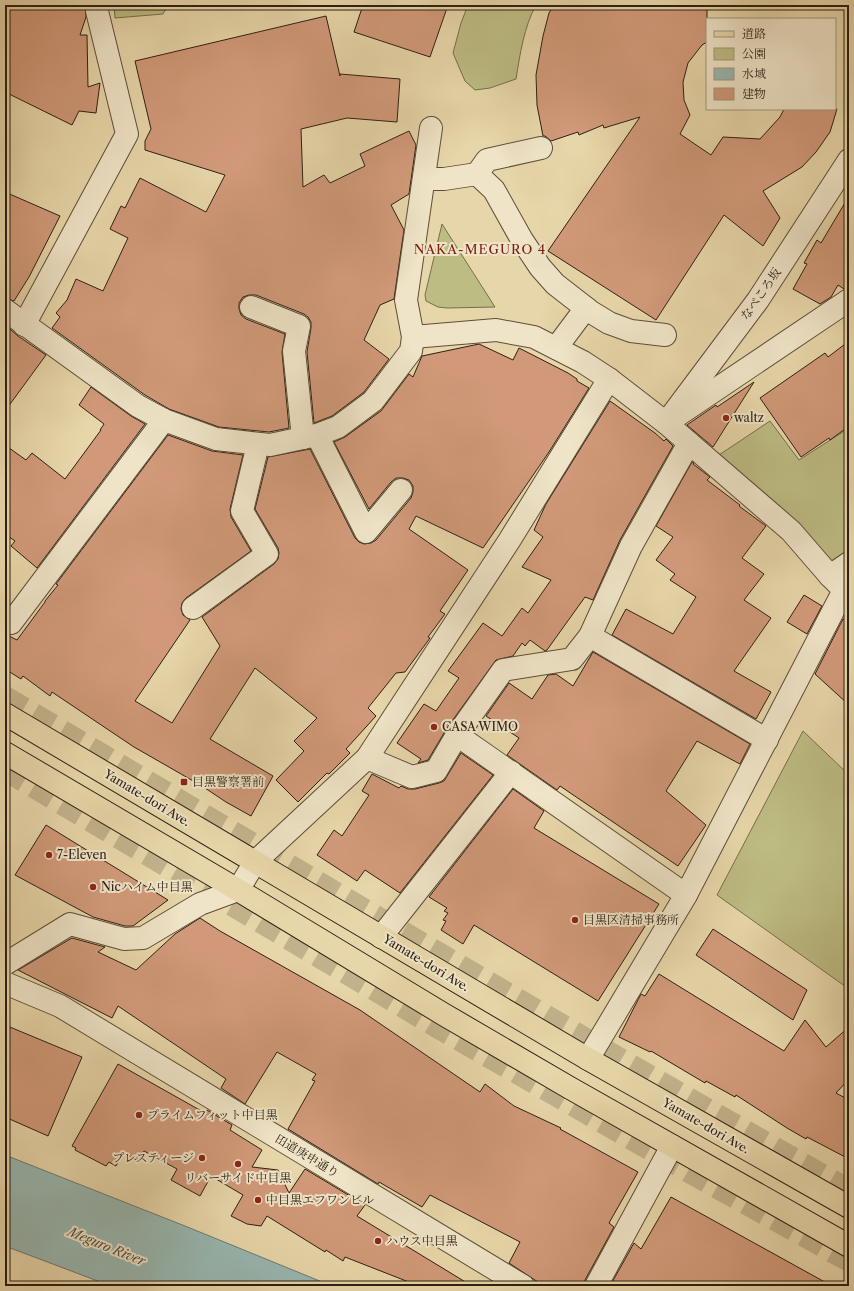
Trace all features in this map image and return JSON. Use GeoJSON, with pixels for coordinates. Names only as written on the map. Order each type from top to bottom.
{"type":"FeatureCollection","features":[{"type":"Feature","properties":{"kind":"main road","name":"Yamate-dori Ave."},"geometry":{"type":"LineString","coordinates":[[5,714],[588,1060],[849,1207]]}},
{"type":"Feature","properties":{"kind":"main road"},"geometry":{"type":"LineString","coordinates":[[5,753],[238,890],[450,1018],[570,1088],[849,1246]]}},
{"type":"Feature","properties":{"kind":"street"},"geometry":{"type":"LineString","coordinates":[[24,325],[127,134],[97,11],[98,5]]}},
{"type":"Feature","properties":{"kind":"street"},"geometry":{"type":"LineString","coordinates":[[5,310],[138,406],[164,420],[216,439],[270,445],[310,437],[338,427],[373,401],[411,351],[413,337],[406,300],[431,128]]}},
{"type":"Feature","properties":{"kind":"street"},"geometry":{"type":"LineString","coordinates":[[424,179],[444,179],[477,174],[487,160],[541,148]]}},
{"type":"Feature","properties":{"kind":"street","name":"なべころ坂"},"geometry":{"type":"LineString","coordinates":[[666,423],[758,300],[849,160]]}},
{"type":"Feature","properties":{"kind":"street"},"geometry":{"type":"LineString","coordinates":[[477,174],[494,190],[522,240],[540,267],[555,284],[586,308],[609,323],[631,331],[665,335]]}},
{"type":"Feature","properties":{"kind":"street"},"geometry":{"type":"LineString","coordinates":[[666,423],[849,300]]}},
{"type":"Feature","properties":{"kind":"street"},"geometry":{"type":"LineString","coordinates":[[251,307],[299,326],[294,351],[310,437],[366,532],[401,490]]}},
{"type":"Feature","properties":{"kind":"street"},"geometry":{"type":"LineString","coordinates":[[556,348],[586,308]]}},
{"type":"Feature","properties":{"kind":"street"},"geometry":{"type":"LineString","coordinates":[[413,337],[496,330],[534,337],[583,362],[609,379],[666,423],[791,531],[841,587]]}},
{"type":"Feature","properties":{"kind":"street"},"geometry":{"type":"LineString","coordinates":[[5,964],[70,924],[124,939],[143,938],[200,904],[238,890],[255,862],[367,758],[508,541],[609,379]]}},
{"type":"Feature","properties":{"kind":"street"},"geometry":{"type":"LineString","coordinates":[[11,623],[164,420]]}},
{"type":"Feature","properties":{"kind":"street"},"geometry":{"type":"LineString","coordinates":[[193,608],[267,554],[242,511],[258,444]]}},
{"type":"Feature","properties":{"kind":"street"},"geometry":{"type":"LineString","coordinates":[[367,758],[412,777],[436,771],[457,735],[503,670],[572,659],[590,636],[631,546],[689,444]]}},
{"type":"Feature","properties":{"kind":"street"},"geometry":{"type":"LineString","coordinates":[[588,1060],[686,895],[766,740],[841,587],[849,563]]}},
{"type":"Feature","properties":{"kind":"street"},"geometry":{"type":"LineString","coordinates":[[590,636],[766,740]]}},
{"type":"Feature","properties":{"kind":"street"},"geometry":{"type":"LineString","coordinates":[[457,735],[686,895]]}},
{"type":"Feature","properties":{"kind":"street"},"geometry":{"type":"LineString","coordinates":[[381,937],[510,772]]}},
{"type":"Feature","properties":{"kind":"street","name":"田道庚申通り"},"geometry":{"type":"LineString","coordinates":[[5,983],[60,1006],[523,1286]]}},
{"type":"Feature","properties":{"kind":"street"},"geometry":{"type":"LineString","coordinates":[[596,1286],[672,1146]]}},
{"type":"Feature","properties":{"kind":"green space"},"geometry":{"type":"Polygon","coordinates":[[[114,5],[168,5],[163,14],[115,18],[114,5]]]}},
{"type":"Feature","properties":{"kind":"green space"},"geometry":{"type":"Polygon","coordinates":[[[468,5],[536,5],[525,31],[516,79],[490,88],[475,90],[465,81],[453,53],[461,23],[468,5]]]}},
{"type":"Feature","properties":{"kind":"green space"},"geometry":{"type":"Polygon","coordinates":[[[442,224],[495,307],[447,308],[438,307],[426,301],[425,295],[442,224]]]}},
{"type":"Feature","properties":{"kind":"green space"},"geometry":{"type":"Polygon","coordinates":[[[770,421],[799,460],[849,428],[849,553],[837,561],[826,562],[710,461],[770,421]]]}},
{"type":"Feature","properties":{"kind":"green space"},"geometry":{"type":"Polygon","coordinates":[[[803,731],[849,775],[849,989],[717,895],[803,731]]]}},
{"type":"Feature","properties":{"kind":"water","name":"Meguro River"},"geometry":{"type":"Polygon","coordinates":[[[5,1155],[332,1286],[111,1286],[5,1246],[5,1155]]]}},
{"type":"Feature","properties":{"kind":"building"},"geometry":{"type":"Polygon","coordinates":[[[5,5],[85,5],[86,17],[80,35],[87,35],[88,87],[100,83],[96,113],[79,111],[72,125],[5,92],[5,5]]]}},
{"type":"Feature","properties":{"kind":"building"},"geometry":{"type":"Polygon","coordinates":[[[363,5],[448,5],[430,57],[354,32],[363,5]]]}},
{"type":"Feature","properties":{"kind":"building"},"geometry":{"type":"Polygon","coordinates":[[[554,5],[707,5],[706,43],[702,45],[688,63],[683,82],[684,100],[690,115],[680,134],[711,155],[723,137],[760,139],[780,117],[784,110],[837,109],[830,132],[816,152],[802,167],[763,191],[780,218],[763,246],[724,215],[656,320],[548,251],[640,117],[604,128],[603,125],[579,135],[578,132],[551,141],[543,136],[537,105],[536,75],[549,13],[554,5]]]}},
{"type":"Feature","properties":{"kind":"building"},"geometry":{"type":"Polygon","coordinates":[[[326,16],[340,76],[340,74],[400,79],[397,122],[347,118],[301,129],[303,187],[324,175],[330,183],[365,166],[360,154],[409,131],[416,145],[409,194],[391,205],[404,230],[394,299],[380,305],[364,340],[389,359],[364,392],[332,416],[314,423],[307,352],[311,322],[304,314],[256,295],[243,297],[239,303],[241,315],[246,319],[285,334],[282,352],[289,428],[269,432],[219,427],[169,409],[145,395],[52,328],[60,317],[56,313],[67,300],[76,279],[103,291],[128,238],[110,229],[121,206],[125,208],[140,178],[206,212],[225,175],[145,150],[145,141],[151,129],[135,61],[326,16]]]}},
{"type":"Feature","properties":{"kind":"building"},"geometry":{"type":"Polygon","coordinates":[[[5,192],[60,216],[29,277],[14,301],[5,298],[5,192]]]}},
{"type":"Feature","properties":{"kind":"building"},"geometry":{"type":"Polygon","coordinates":[[[849,196],[849,288],[844,289],[838,285],[831,297],[820,304],[793,289],[807,264],[804,263],[817,240],[821,243],[849,196]]]}},
{"type":"Feature","properties":{"kind":"building"},"geometry":{"type":"Polygon","coordinates":[[[5,325],[18,336],[46,355],[5,411],[5,325]]]}},
{"type":"Feature","properties":{"kind":"building"},"geometry":{"type":"Polygon","coordinates":[[[849,341],[849,426],[830,440],[829,438],[801,457],[760,398],[825,353],[828,357],[849,341]]]}},
{"type":"Feature","properties":{"kind":"building"},"geometry":{"type":"Polygon","coordinates":[[[479,344],[513,360],[519,348],[568,373],[577,379],[577,381],[589,388],[549,452],[483,548],[416,516],[409,529],[468,570],[440,611],[445,614],[428,637],[430,638],[405,672],[396,673],[368,708],[376,716],[346,749],[350,753],[329,774],[327,773],[298,802],[276,780],[304,751],[294,741],[317,718],[255,668],[210,739],[273,776],[251,816],[134,747],[52,692],[50,696],[23,676],[21,679],[5,669],[5,634],[17,640],[58,585],[56,584],[168,435],[212,451],[243,455],[230,509],[231,517],[251,551],[186,598],[182,603],[181,609],[183,615],[190,620],[135,701],[172,723],[220,646],[202,617],[274,564],[278,559],[278,548],[255,509],[268,457],[310,449],[355,538],[364,544],[371,543],[376,540],[411,498],[413,486],[409,480],[396,478],[369,509],[334,442],[345,437],[381,411],[409,374],[413,377],[422,356],[479,344]]]}},
{"type":"Feature","properties":{"kind":"building"},"geometry":{"type":"Polygon","coordinates":[[[754,382],[713,447],[687,425],[716,405],[717,407],[754,382]]]}},
{"type":"Feature","properties":{"kind":"building"},"geometry":{"type":"Polygon","coordinates":[[[91,387],[131,416],[145,424],[37,568],[11,546],[15,541],[5,534],[5,445],[26,460],[32,453],[65,479],[104,424],[79,405],[91,387]]]}},
{"type":"Feature","properties":{"kind":"building"},"geometry":{"type":"Polygon","coordinates":[[[610,401],[664,441],[666,439],[673,446],[620,540],[593,600],[585,597],[547,650],[545,651],[530,640],[525,646],[522,643],[513,656],[496,660],[447,728],[428,760],[418,763],[421,759],[397,743],[424,704],[436,711],[459,678],[448,671],[483,623],[502,636],[522,608],[528,613],[551,580],[522,567],[543,537],[534,530],[546,504],[610,401]]]}},
{"type":"Feature","properties":{"kind":"building"},"geometry":{"type":"Polygon","coordinates":[[[692,462],[710,477],[707,480],[766,526],[742,558],[764,574],[744,600],[771,618],[734,671],[771,692],[756,719],[612,635],[626,609],[673,634],[696,597],[670,580],[675,574],[656,560],[673,537],[656,526],[692,462]]]}},
{"type":"Feature","properties":{"kind":"building"},"geometry":{"type":"Polygon","coordinates":[[[804,595],[822,606],[807,634],[787,622],[804,595]]]}},
{"type":"Feature","properties":{"kind":"building"},"geometry":{"type":"Polygon","coordinates":[[[843,619],[849,623],[849,705],[815,674],[843,619]]]}},
{"type":"Feature","properties":{"kind":"building"},"geometry":{"type":"Polygon","coordinates":[[[593,652],[750,744],[740,764],[697,741],[666,791],[706,825],[678,866],[560,786],[557,790],[507,755],[519,738],[486,716],[509,683],[532,699],[548,675],[556,674],[573,686],[593,652]]]}},
{"type":"Feature","properties":{"kind":"building"},"geometry":{"type":"Polygon","coordinates":[[[461,753],[493,775],[400,893],[365,870],[357,881],[317,855],[334,830],[342,836],[369,795],[362,791],[372,774],[399,788],[401,786],[408,789],[415,789],[444,781],[461,753]]]}},
{"type":"Feature","properties":{"kind":"building","name":"目黒区清掃事務所"},"geometry":{"type":"Polygon","coordinates":[[[513,789],[544,811],[534,828],[659,904],[598,1001],[474,925],[463,944],[441,930],[446,921],[443,920],[448,913],[444,911],[447,908],[429,897],[513,789]]]}},
{"type":"Feature","properties":{"kind":"building","name":"Nicハイム中目黒"},"geometry":{"type":"Polygon","coordinates":[[[46,825],[168,900],[133,926],[125,926],[93,917],[15,875],[46,825]]]}},
{"type":"Feature","properties":{"kind":"building"},"geometry":{"type":"Polygon","coordinates":[[[200,918],[220,931],[360,1010],[480,1092],[485,1084],[514,1106],[561,1128],[560,1129],[638,1172],[609,1223],[614,1227],[585,1280],[584,1286],[544,1286],[509,1263],[520,1242],[430,1195],[422,1207],[379,1182],[378,1184],[288,1129],[315,1081],[312,1080],[316,1074],[277,1052],[245,1104],[221,1088],[226,1079],[118,1006],[112,1018],[18,970],[72,938],[105,947],[98,952],[136,970],[175,934],[200,918]]]}},
{"type":"Feature","properties":{"kind":"building"},"geometry":{"type":"Polygon","coordinates":[[[713,929],[807,990],[793,1020],[696,955],[713,929]]]}},
{"type":"Feature","properties":{"kind":"building"},"geometry":{"type":"Polygon","coordinates":[[[659,974],[784,1051],[805,1020],[826,1047],[849,1027],[849,1079],[836,1093],[849,1100],[849,1159],[807,1137],[806,1139],[736,1095],[735,1097],[706,1081],[705,1083],[651,1051],[650,1052],[619,1037],[641,994],[645,996],[659,974]]]}},
{"type":"Feature","properties":{"kind":"building"},"geometry":{"type":"Polygon","coordinates":[[[5,1025],[82,1057],[48,1136],[5,1117],[5,1025]]]}},
{"type":"Feature","properties":{"kind":"building"},"geometry":{"type":"Polygon","coordinates":[[[118,1064],[205,1113],[207,1110],[232,1125],[230,1130],[262,1150],[252,1167],[278,1170],[289,1193],[305,1169],[365,1205],[357,1216],[472,1286],[419,1286],[345,1257],[343,1261],[326,1250],[325,1252],[267,1216],[261,1226],[247,1224],[231,1216],[243,1195],[211,1176],[200,1196],[171,1180],[177,1169],[144,1151],[138,1161],[123,1153],[116,1166],[109,1162],[106,1166],[75,1150],[76,1148],[72,1146],[118,1064]]]}},
{"type":"Feature","properties":{"kind":"building"},"geometry":{"type":"Polygon","coordinates":[[[671,1197],[832,1286],[610,1286],[634,1243],[641,1249],[671,1197]]]}},
{"type":"Feature","properties":{"kind":"tunnel"},"geometry":{"type":"LineString","coordinates":[[5,697],[531,1007],[849,1190]]}},
{"type":"Feature","properties":{"kind":"tunnel"},"geometry":{"type":"LineString","coordinates":[[5,770],[437,1027],[689,1172],[849,1261]]}},
{"type":"Feature","properties":{"kind":"place","name":"waltz"},"geometry":{"type":"Point","coordinates":[726,418]}},
{"type":"Feature","properties":{"kind":"place","name":"CASA WIMO"},"geometry":{"type":"Point","coordinates":[434,727]}},
{"type":"Feature","properties":{"kind":"place","name":"目黒警察署前"},"geometry":{"type":"Point","coordinates":[184,782]}},
{"type":"Feature","properties":{"kind":"place","name":"7-Eleven"},"geometry":{"type":"Point","coordinates":[49,855]}},
{"type":"Feature","properties":{"kind":"place","name":"Nicハイム中目黒"},"geometry":{"type":"Point","coordinates":[93,887]}},
{"type":"Feature","properties":{"kind":"place","name":"目黒区清掃事務所"},"geometry":{"type":"Point","coordinates":[575,920]}},
{"type":"Feature","properties":{"kind":"place","name":"プライムフィット中目黒"},"geometry":{"type":"Point","coordinates":[139,1115]}},
{"type":"Feature","properties":{"kind":"place","name":"プレスティージ"},"geometry":{"type":"Point","coordinates":[202,1158]}},
{"type":"Feature","properties":{"kind":"place","name":"リバーサイド中目黒"},"geometry":{"type":"Point","coordinates":[238,1164]}},
{"type":"Feature","properties":{"kind":"place","name":"中目黒エフワンビル"},"geometry":{"type":"Point","coordinates":[258,1200]}},
{"type":"Feature","properties":{"kind":"place","name":"ハウス中目黒"},"geometry":{"type":"Point","coordinates":[378,1241]}},
{"type":"Feature","properties":{"kind":"district","name":"NAKA-MEGURO 4"},"geometry":{"type":"Point","coordinates":[480,249]}}]}
